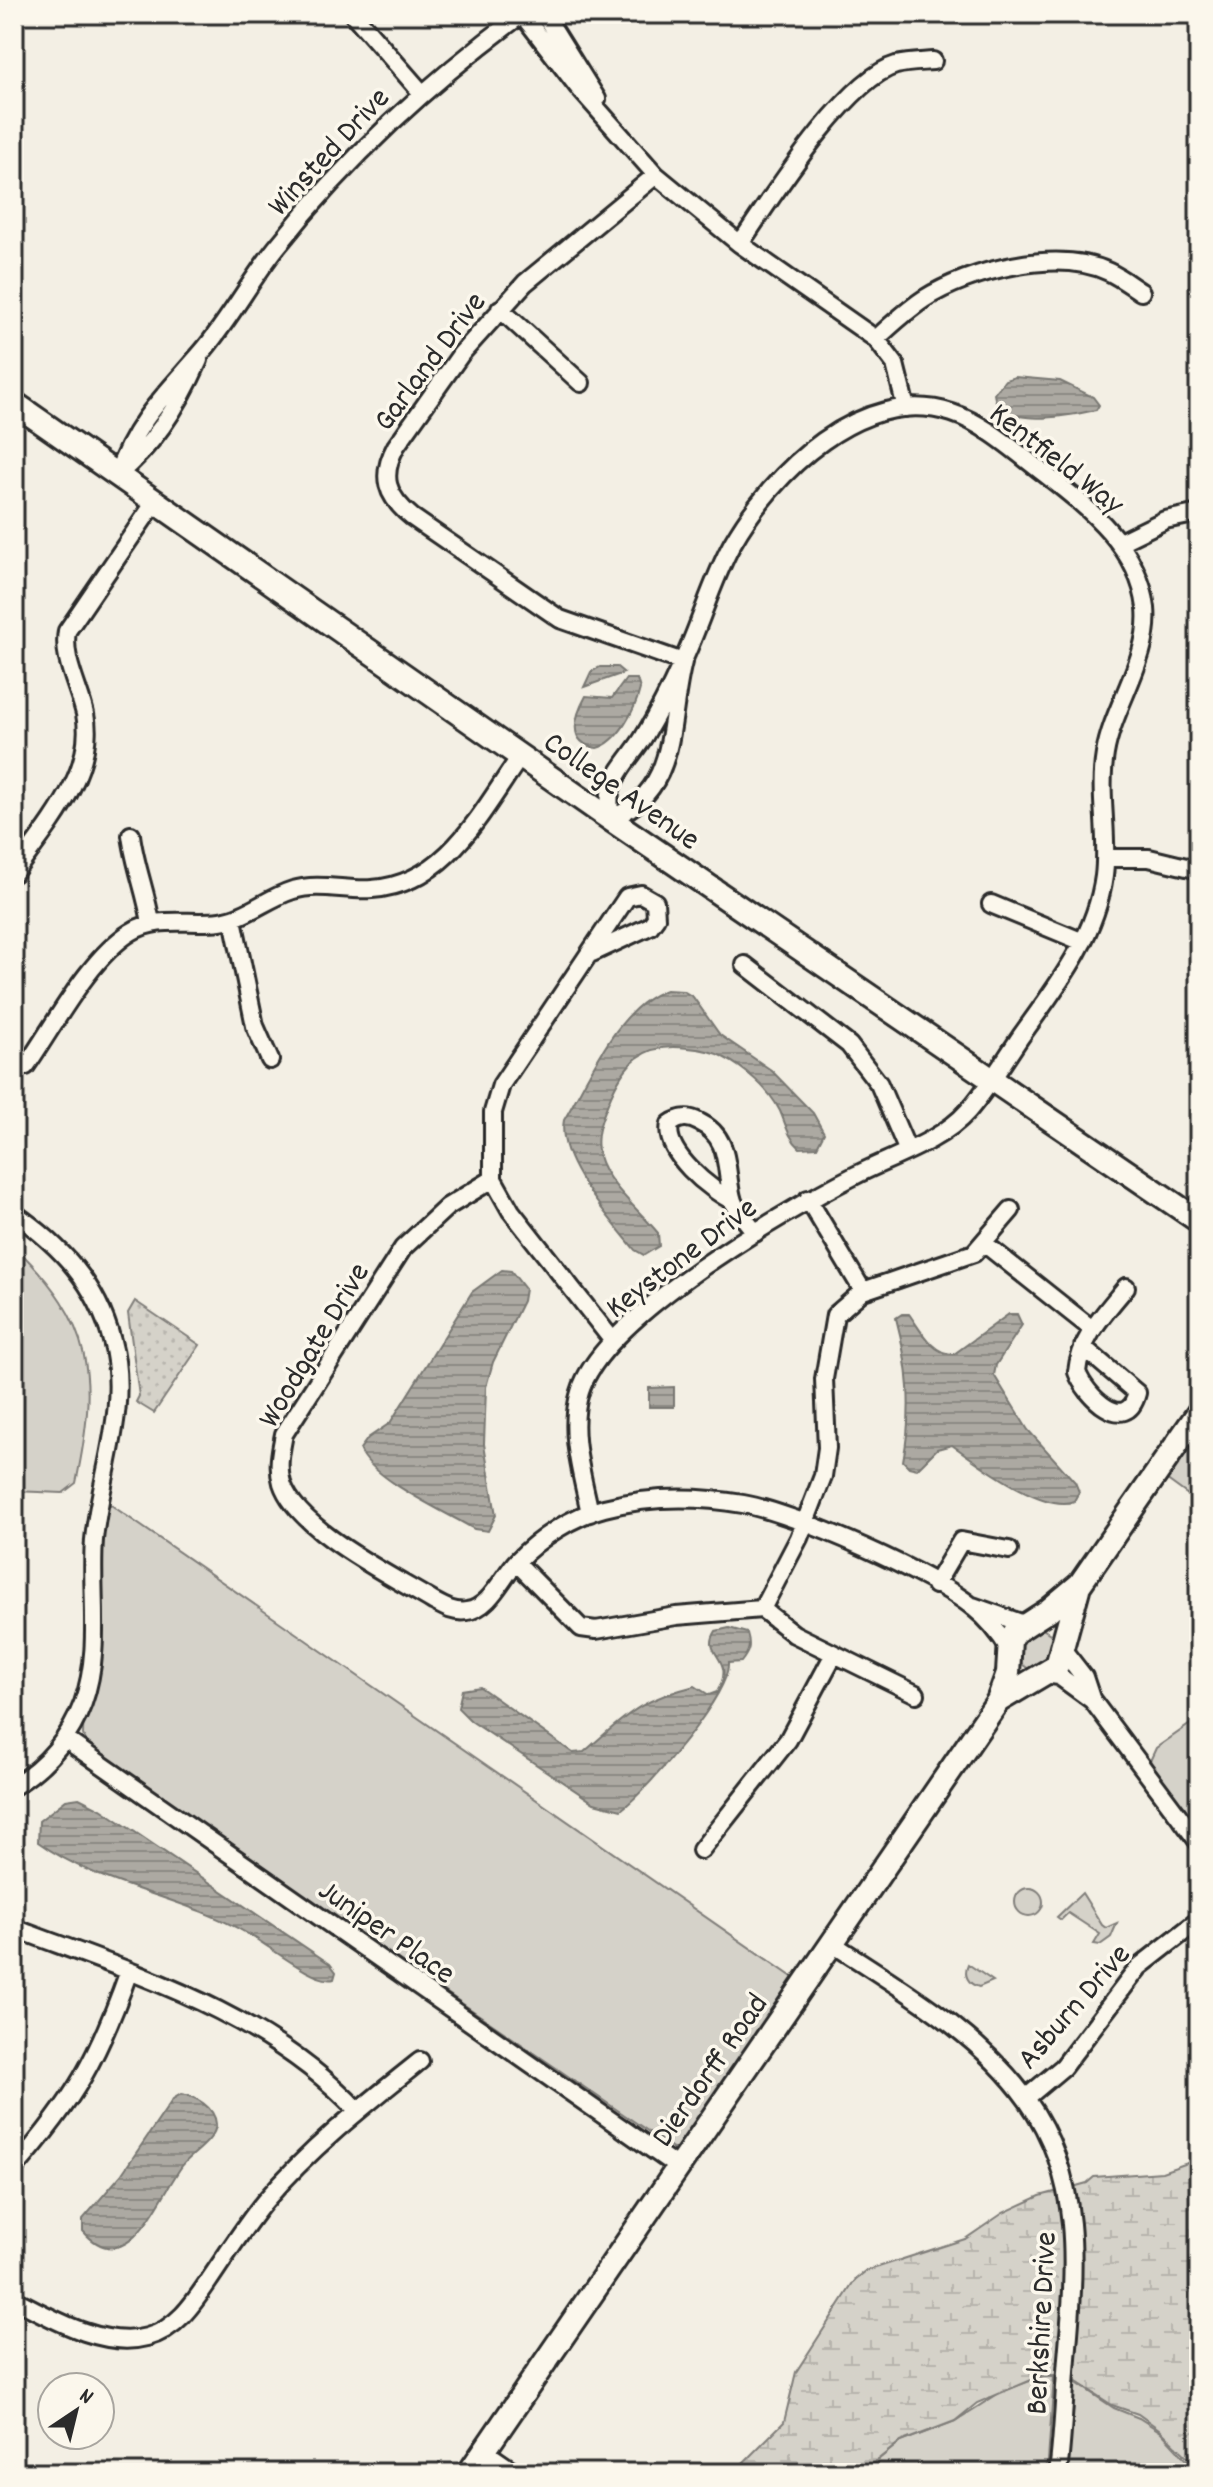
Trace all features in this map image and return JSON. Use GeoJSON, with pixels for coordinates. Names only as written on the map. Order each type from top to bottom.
{"type":"FeatureCollection","features":[{"type":"Feature","properties":{"kind":"street"},"geometry":{"type":"LineString","coordinates":[[353,14],[421,92]]}},
{"type":"Feature","properties":{"kind":"street"},"geometry":{"type":"LineString","coordinates":[[522,14],[578,87],[656,175],[740,244],[876,339],[900,376],[906,408],[861,420],[809,453],[770,491],[733,543],[683,662],[646,734],[610,789],[610,819],[636,808],[659,772],[672,741],[674,697],[683,662]]}},
{"type":"Feature","properties":{"kind":"street","name":"Winsted Drive"},"geometry":{"type":"LineString","coordinates":[[117,475],[140,456],[185,392],[203,351],[275,249],[318,198],[367,143],[421,92],[522,14]]}},
{"type":"Feature","properties":{"kind":"street"},"geometry":{"type":"LineString","coordinates":[[544,14],[570,51],[605,115]]}},
{"type":"Feature","properties":{"kind":"street"},"geometry":{"type":"LineString","coordinates":[[740,244],[803,152],[851,98],[893,66],[933,61]]}},
{"type":"Feature","properties":{"kind":"street","name":"Garland Drive"},"geometry":{"type":"LineString","coordinates":[[656,175],[554,255],[500,309],[461,354],[396,446],[386,471],[388,492],[412,517],[560,619],[683,662]]}},
{"type":"Feature","properties":{"kind":"street"},"geometry":{"type":"LineString","coordinates":[[876,339],[926,298],[967,279],[1017,265],[1074,264],[1107,271],[1141,292]]}},
{"type":"Feature","properties":{"kind":"street"},"geometry":{"type":"LineString","coordinates":[[500,309],[581,383]]}},
{"type":"Feature","properties":{"kind":"street","name":"College Avenue"},"geometry":{"type":"LineString","coordinates":[[14,403],[520,757],[1199,1221]]}},
{"type":"Feature","properties":{"kind":"street","name":"Kentfield Way"},"geometry":{"type":"LineString","coordinates":[[906,408],[952,413],[973,423],[1057,483],[1120,542],[1137,576],[1146,611],[1141,650],[1111,727],[1105,753],[1102,798],[1106,858],[1101,896],[1083,942],[991,1080]]}},
{"type":"Feature","properties":{"kind":"street"},"geometry":{"type":"LineString","coordinates":[[14,873],[60,807],[83,754],[85,714],[66,653],[67,631],[155,502]]}},
{"type":"Feature","properties":{"kind":"street"},"geometry":{"type":"LineString","coordinates":[[1120,542],[1165,520],[1199,513]]}},
{"type":"Feature","properties":{"kind":"street"},"geometry":{"type":"LineString","coordinates":[[26,1066],[109,949],[133,930],[151,923],[233,919],[294,889],[323,886],[371,889],[423,876],[460,841],[520,757]]}},
{"type":"Feature","properties":{"kind":"street"},"geometry":{"type":"LineString","coordinates":[[131,835],[137,875],[145,887],[151,923]]}},
{"type":"Feature","properties":{"kind":"street"},"geometry":{"type":"LineString","coordinates":[[1106,858],[1149,858],[1199,870]]}},
{"type":"Feature","properties":{"kind":"street"},"geometry":{"type":"LineString","coordinates":[[991,904],[1083,942]]}},
{"type":"Feature","properties":{"kind":"street"},"geometry":{"type":"LineString","coordinates":[[233,919],[255,1026],[270,1060]]}},
{"type":"Feature","properties":{"kind":"street"},"geometry":{"type":"LineString","coordinates":[[592,953],[495,1097],[493,1179],[511,1211],[613,1341]]}},
{"type":"Feature","properties":{"kind":"street"},"geometry":{"type":"LineString","coordinates":[[745,965],[849,1045],[879,1084],[907,1149]]}},
{"type":"Feature","properties":{"kind":"street","name":"Keystone Drive"},"geometry":{"type":"LineString","coordinates":[[590,1513],[576,1437],[575,1412],[591,1366],[613,1341],[650,1307],[808,1199],[938,1135],[966,1115],[991,1080]]}},
{"type":"Feature","properties":{"kind":"street"},"geometry":{"type":"LineString","coordinates":[[733,1201],[725,1154],[718,1139],[696,1120],[677,1119],[670,1124],[669,1141],[677,1152],[703,1183],[733,1201],[755,1233]]}},
{"type":"Feature","properties":{"kind":"street","name":"Woodgate Drive"},"geometry":{"type":"LineString","coordinates":[[493,1179],[447,1207],[403,1248],[349,1337],[284,1434],[279,1460],[283,1485],[297,1507],[349,1550],[452,1611],[469,1611],[484,1602],[516,1562],[542,1539],[590,1513]]}},
{"type":"Feature","properties":{"kind":"street"},"geometry":{"type":"LineString","coordinates":[[808,1199],[863,1291]]}},
{"type":"Feature","properties":{"kind":"street"},"geometry":{"type":"LineString","coordinates":[[762,1609],[805,1524],[823,1476],[827,1448],[824,1379],[835,1315],[863,1291],[974,1253],[985,1244],[988,1232],[1011,1210]]}},
{"type":"Feature","properties":{"kind":"street"},"geometry":{"type":"LineString","coordinates":[[14,1213],[63,1252],[81,1274],[96,1298],[113,1342],[116,1363],[116,1417],[98,1496],[93,1554],[91,1672],[76,1720],[65,1739],[46,1761],[14,1786]]}},
{"type":"Feature","properties":{"kind":"street"},"geometry":{"type":"LineString","coordinates":[[985,1244],[1092,1329]]}},
{"type":"Feature","properties":{"kind":"street"},"geometry":{"type":"LineString","coordinates":[[1083,1347],[1092,1329],[1126,1287]]}},
{"type":"Feature","properties":{"kind":"street","name":"Dierdorff Road"},"geometry":{"type":"LineString","coordinates":[[469,2473],[998,1701],[1015,1632],[1080,1584],[1199,1412]]}},
{"type":"Feature","properties":{"kind":"street"},"geometry":{"type":"LineString","coordinates":[[590,1513],[634,1502],[705,1499],[746,1504],[805,1524],[973,1606],[1027,1623],[1047,1624],[1084,1677],[1092,1700]]}},
{"type":"Feature","properties":{"kind":"street"},"geometry":{"type":"LineString","coordinates":[[935,1585],[961,1541],[1009,1550]]}},
{"type":"Feature","properties":{"kind":"street"},"geometry":{"type":"LineString","coordinates":[[516,1562],[581,1628],[596,1630],[676,1616],[762,1609],[794,1634],[916,1694]]}},
{"type":"Feature","properties":{"kind":"street","name":"Dierdorff Road"},"geometry":{"type":"LineString","coordinates":[[998,1701],[1057,1666],[1080,1584]]}},
{"type":"Feature","properties":{"kind":"street"},"geometry":{"type":"LineString","coordinates":[[973,1606],[1010,1652],[1020,1670],[1059,1676],[1092,1700],[1199,1843]]}},
{"type":"Feature","properties":{"kind":"street"},"geometry":{"type":"LineString","coordinates":[[701,1850],[788,1740],[834,1654]]}},
{"type":"Feature","properties":{"kind":"street","name":"Juniper Place"},"geometry":{"type":"LineString","coordinates":[[65,1739],[679,2168]]}},
{"type":"Feature","properties":{"kind":"street","name":"Asburn Drive"},"geometry":{"type":"LineString","coordinates":[[1026,2098],[1063,2067],[1139,1967],[1199,1920]]}},
{"type":"Feature","properties":{"kind":"street"},"geometry":{"type":"LineString","coordinates":[[14,1928],[129,1971],[248,2025],[313,2070],[358,2111]]}},
{"type":"Feature","properties":{"kind":"street","name":"Berkshire Drive"},"geometry":{"type":"LineString","coordinates":[[833,1944],[947,2021],[1026,2098],[1054,2146],[1074,2229],[1076,2257],[1058,2473]]}},
{"type":"Feature","properties":{"kind":"street"},"geometry":{"type":"LineString","coordinates":[[14,2169],[81,2085],[106,2035],[129,1971]]}},
{"type":"Feature","properties":{"kind":"street"},"geometry":{"type":"LineString","coordinates":[[14,2299],[103,2337],[133,2340],[159,2333],[189,2310],[276,2188],[358,2111],[420,2061]]}},
{"type":"Feature","properties":{"kind":"street"},"geometry":{"type":"LineString","coordinates":[[484,2451],[516,2473]]}},
{"type":"Feature","properties":{"kind":"green space"},"geometry":{"type":"Polygon","coordinates":[[[14,1246],[61,1301],[75,1327],[84,1354],[87,1412],[83,1446],[76,1483],[63,1493],[14,1491],[14,1246]]]}},
{"type":"Feature","properties":{"kind":"green space"},"geometry":{"type":"Polygon","coordinates":[[[135,1301],[200,1345],[154,1413],[136,1402],[139,1396],[128,1313],[135,1301]]]}},
{"type":"Feature","properties":{"kind":"green space"},"geometry":{"type":"Polygon","coordinates":[[[1199,1423],[1199,1503],[1162,1476],[1199,1423]]]}},
{"type":"Feature","properties":{"kind":"green space"},"geometry":{"type":"Polygon","coordinates":[[[98,1496],[798,1981],[677,2151],[90,1748],[83,1735],[84,1700],[98,1496]]]}},
{"type":"Feature","properties":{"kind":"green space"},"geometry":{"type":"Polygon","coordinates":[[[1037,1625],[1056,1638],[1058,1653],[1030,1670],[1019,1662],[1014,1642],[1037,1625]]]}},
{"type":"Feature","properties":{"kind":"green space"},"geometry":{"type":"Polygon","coordinates":[[[1199,1718],[1199,1831],[1150,1761],[1156,1748],[1199,1718]]]}},
{"type":"Feature","properties":{"kind":"green space"},"geometry":{"type":"Polygon","coordinates":[[[1029,1888],[1039,1892],[1043,1902],[1039,1912],[1029,1916],[1019,1912],[1015,1902],[1019,1892],[1029,1888]]]}},
{"type":"Feature","properties":{"kind":"green space"},"geometry":{"type":"Polygon","coordinates":[[[1082,1893],[1102,1925],[1106,1928],[1117,1923],[1111,1937],[1100,1945],[1094,1944],[1100,1934],[1068,1913],[1061,1920],[1057,1917],[1082,1893]]]}},
{"type":"Feature","properties":{"kind":"green space"},"geometry":{"type":"Polygon","coordinates":[[[968,1964],[993,1981],[979,1987],[972,1984],[966,1975],[968,1964]]]}},
{"type":"Feature","properties":{"kind":"green space"},"geometry":{"type":"Polygon","coordinates":[[[1199,2159],[1199,2468],[1159,2429],[1138,2414],[1112,2405],[1066,2375],[1043,2375],[977,2403],[955,2421],[900,2442],[861,2473],[733,2473],[784,2422],[796,2372],[856,2279],[866,2271],[965,2239],[1003,2213],[1040,2196],[1087,2183],[1094,2177],[1162,2172],[1199,2159]]]}},
{"type":"Feature","properties":{"kind":"green space"},"geometry":{"type":"Polygon","coordinates":[[[1043,2376],[1054,2376],[1048,2461],[1042,2473],[862,2473],[900,2442],[955,2421],[1001,2392],[1043,2376]]]}},
{"type":"Feature","properties":{"kind":"green space"},"geometry":{"type":"Polygon","coordinates":[[[1072,2380],[1114,2408],[1139,2418],[1161,2432],[1199,2473],[1067,2473],[1072,2380]]]}},
{"type":"Feature","properties":{"kind":"shaded area"},"geometry":{"type":"Polygon","coordinates":[[[1015,377],[1060,381],[1093,397],[1099,405],[1096,410],[1055,417],[1022,417],[1008,413],[999,406],[994,394],[1005,380],[1015,377]]]}},
{"type":"Feature","properties":{"kind":"shaded area"},"geometry":{"type":"Polygon","coordinates":[[[600,667],[617,667],[624,673],[584,687],[591,672],[600,667]]]}},
{"type":"Feature","properties":{"kind":"shaded area"},"geometry":{"type":"Polygon","coordinates":[[[626,679],[637,679],[640,689],[625,724],[605,745],[597,748],[587,745],[577,735],[576,728],[586,696],[612,698],[626,679]]]}},
{"type":"Feature","properties":{"kind":"shaded area"},"geometry":{"type":"Polygon","coordinates":[[[666,990],[683,991],[693,997],[720,1035],[771,1070],[813,1113],[824,1133],[817,1147],[800,1148],[763,1087],[740,1067],[715,1053],[672,1047],[659,1048],[637,1058],[628,1066],[614,1089],[597,1142],[599,1156],[609,1176],[658,1233],[659,1246],[644,1255],[635,1250],[612,1222],[576,1171],[564,1136],[564,1120],[619,1027],[649,998],[666,990]]]}},
{"type":"Feature","properties":{"kind":"shaded area"},"geometry":{"type":"Polygon","coordinates":[[[502,1270],[511,1271],[525,1289],[523,1301],[493,1362],[486,1387],[484,1444],[496,1515],[488,1531],[474,1529],[394,1483],[367,1460],[360,1449],[368,1438],[390,1423],[472,1292],[502,1270]]]}},
{"type":"Feature","properties":{"kind":"shaded area"},"geometry":{"type":"Polygon","coordinates":[[[909,1314],[933,1346],[954,1354],[1009,1314],[1017,1314],[1022,1325],[996,1365],[994,1375],[1028,1430],[1075,1482],[1079,1492],[1074,1501],[1061,1503],[1029,1494],[952,1445],[937,1449],[917,1469],[903,1461],[908,1424],[908,1389],[896,1318],[909,1314]]]}},
{"type":"Feature","properties":{"kind":"shaded area"},"geometry":{"type":"Polygon","coordinates":[[[674,1387],[674,1407],[649,1407],[649,1388],[674,1387]]]}},
{"type":"Feature","properties":{"kind":"shaded area"},"geometry":{"type":"Polygon","coordinates":[[[729,1628],[747,1633],[749,1645],[746,1655],[741,1662],[728,1663],[725,1677],[716,1696],[703,1717],[668,1762],[621,1810],[594,1803],[471,1721],[458,1708],[462,1690],[480,1687],[573,1753],[584,1752],[646,1703],[695,1686],[709,1695],[717,1692],[723,1671],[712,1639],[716,1631],[729,1628]]]}},
{"type":"Feature","properties":{"kind":"shaded area"},"geometry":{"type":"Polygon","coordinates":[[[79,1798],[101,1809],[330,1964],[336,1972],[334,1979],[304,1970],[223,1921],[88,1870],[38,1842],[39,1821],[66,1800],[79,1798]]]}},
{"type":"Feature","properties":{"kind":"shaded area"},"geometry":{"type":"Polygon","coordinates":[[[181,2094],[198,2100],[212,2112],[216,2124],[212,2136],[182,2166],[152,2215],[128,2242],[114,2247],[99,2244],[83,2231],[83,2219],[121,2175],[173,2099],[181,2094]]]}}]}
